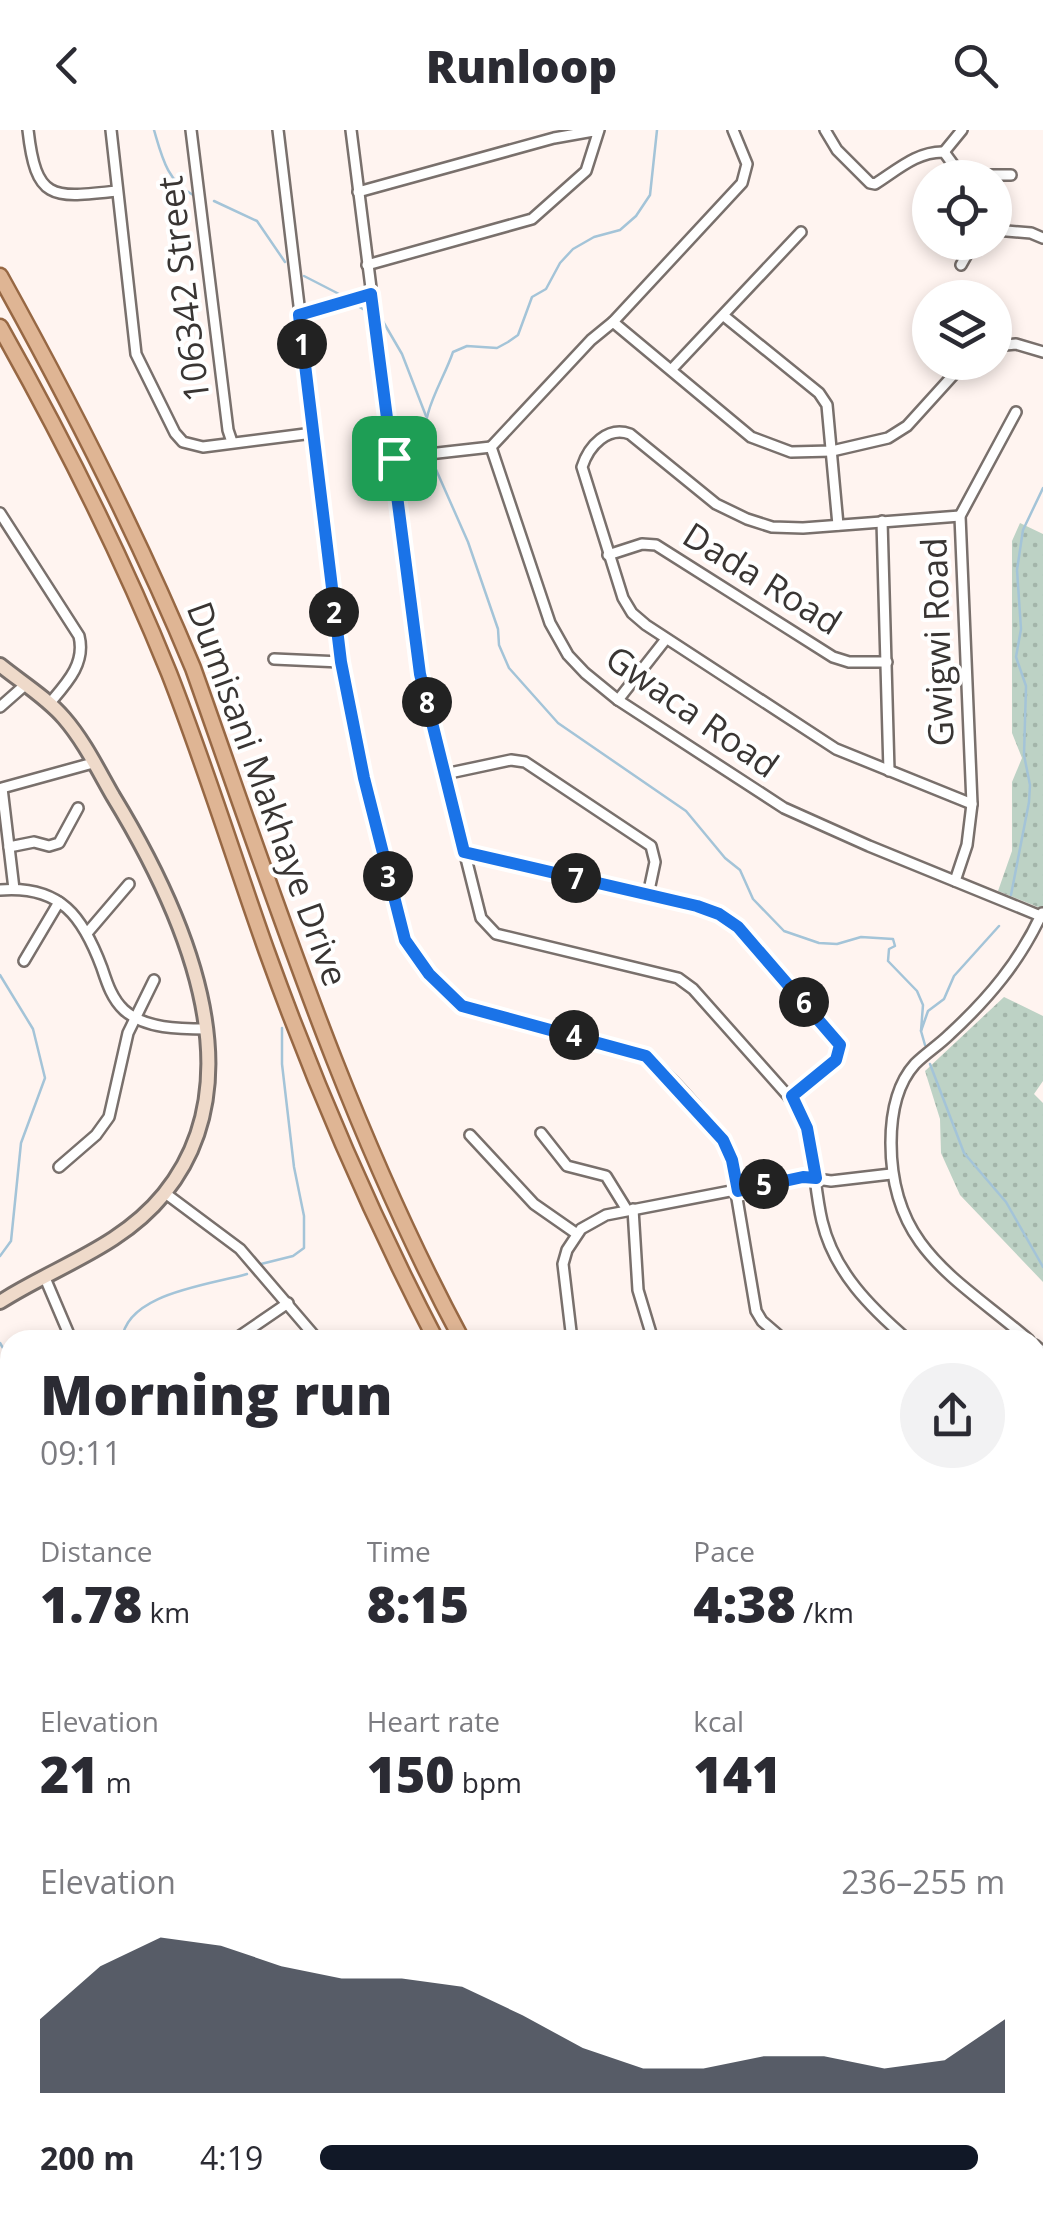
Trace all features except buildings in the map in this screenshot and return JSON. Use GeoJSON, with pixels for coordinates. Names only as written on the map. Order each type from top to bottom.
{"type":"FeatureCollection","features":[{"type":"Feature","properties":{"kind":"main road","name":"Dumisani Makhaye Drive"},"geometry":{"type":"LineString","coordinates":[[0,276],[86,434],[169,610],[318,1024],[409,1234],[457,1330]]}},
{"type":"Feature","properties":{"kind":"main road","name":"Dumisani Makhaye Drive"},"geometry":{"type":"LineString","coordinates":[[0,327],[103,523],[162,657],[294,1024],[359,1179],[431,1330]]}},
{"type":"Feature","properties":{"kind":"main road"},"geometry":{"type":"LineString","coordinates":[[0,344],[46,409]]}},
{"type":"Feature","properties":{"kind":"street"},"geometry":{"type":"LineString","coordinates":[[28,130],[36,174],[46,187],[69,196],[117,191]]}},
{"type":"Feature","properties":{"kind":"street"},"geometry":{"type":"LineString","coordinates":[[111,130],[136,349],[145,377],[179,440],[192,446],[312,433]]}},
{"type":"Feature","properties":{"kind":"street","name":"106342 Street"},"geometry":{"type":"LineString","coordinates":[[191,130],[232,442]]}},
{"type":"Feature","properties":{"kind":"street"},"geometry":{"type":"LineString","coordinates":[[278,130],[341,662],[402,931],[411,952],[462,1006],[646,1056],[723,1140],[738,1191],[756,1311],[772,1330]]}},
{"type":"Feature","properties":{"kind":"street"},"geometry":{"type":"LineString","coordinates":[[351,130],[420,674],[481,918],[491,931],[518,941],[678,978],[706,1002],[792,1096],[807,1128],[822,1221],[839,1264],[864,1298],[898,1330]]}},
{"type":"Feature","properties":{"kind":"street"},"geometry":{"type":"LineString","coordinates":[[358,192],[554,138],[599,130],[586,171],[532,220],[368,265]]}},
{"type":"Feature","properties":{"kind":"street"},"geometry":{"type":"LineString","coordinates":[[394,458],[491,447],[742,182],[747,164],[733,130]]}},
{"type":"Feature","properties":{"kind":"street"},"geometry":{"type":"LineString","coordinates":[[825,130],[837,150],[873,184],[922,155],[944,152],[962,130]]}},
{"type":"Feature","properties":{"kind":"street"},"geometry":{"type":"LineString","coordinates":[[944,152],[950,160]]}},
{"type":"Feature","properties":{"kind":"street"},"geometry":{"type":"LineString","coordinates":[[1012,231],[1043,238]]}},
{"type":"Feature","properties":{"kind":"street"},"geometry":{"type":"LineString","coordinates":[[672,370],[801,232]]}},
{"type":"Feature","properties":{"kind":"street"},"geometry":{"type":"LineString","coordinates":[[960,265],[963,260]]}},
{"type":"Feature","properties":{"kind":"street"},"geometry":{"type":"LineString","coordinates":[[299,315],[371,294]]}},
{"type":"Feature","properties":{"kind":"street"},"geometry":{"type":"LineString","coordinates":[[724,316],[819,393],[828,410],[838,525]]}},
{"type":"Feature","properties":{"kind":"street"},"geometry":{"type":"LineString","coordinates":[[613,322],[752,437],[791,452],[832,451],[888,438],[908,426],[949,380]]}},
{"type":"Feature","properties":{"kind":"street"},"geometry":{"type":"LineString","coordinates":[[1012,344],[1043,352]]}},
{"type":"Feature","properties":{"kind":"street","name":"Gwigwi Road"},"geometry":{"type":"LineString","coordinates":[[955,881],[967,845],[972,804],[960,516],[1016,412]]}},
{"type":"Feature","properties":{"kind":"street"},"geometry":{"type":"LineString","coordinates":[[960,516],[788,528],[747,519],[716,504],[630,434],[618,431],[606,435],[590,450],[582,467],[608,556],[630,610],[666,639],[836,748],[972,804]]}},
{"type":"Feature","properties":{"kind":"street","name":"Gwaca Road"},"geometry":{"type":"LineString","coordinates":[[491,447],[558,641],[586,673],[618,700],[774,802],[1042,915]]}},
{"type":"Feature","properties":{"kind":"street"},"geometry":{"type":"LineString","coordinates":[[0,513],[80,636],[82,647],[76,668],[49,704]]}},
{"type":"Feature","properties":{"kind":"street"},"geometry":{"type":"LineString","coordinates":[[882,522],[889,770]]}},
{"type":"Feature","properties":{"kind":"street","name":"Dada Road"},"geometry":{"type":"LineString","coordinates":[[608,556],[642,544],[656,545],[833,657],[849,662],[887,662]]}},
{"type":"Feature","properties":{"kind":"street"},"geometry":{"type":"LineString","coordinates":[[618,700],[666,639]]}},
{"type":"Feature","properties":{"kind":"street"},"geometry":{"type":"LineString","coordinates":[[274,659],[341,662]]}},
{"type":"Feature","properties":{"kind":"street"},"geometry":{"type":"LineString","coordinates":[[0,665],[49,704],[72,729],[154,868],[198,982],[209,1064],[200,1120],[187,1154],[164,1193],[113,1240],[0,1302]]}},
{"type":"Feature","properties":{"kind":"street"},"geometry":{"type":"LineString","coordinates":[[0,707],[25,684]]}},
{"type":"Feature","properties":{"kind":"street"},"geometry":{"type":"LineString","coordinates":[[445,774],[511,760],[526,762],[651,846],[655,862],[648,895]]}},
{"type":"Feature","properties":{"kind":"street"},"geometry":{"type":"LineString","coordinates":[[14,889],[1,791],[5,785],[94,763]]}},
{"type":"Feature","properties":{"kind":"street"},"geometry":{"type":"LineString","coordinates":[[8,847],[59,843],[78,808]]}},
{"type":"Feature","properties":{"kind":"street"},"geometry":{"type":"LineString","coordinates":[[464,852],[710,910],[732,922],[839,1042],[836,1060],[792,1096]]}},
{"type":"Feature","properties":{"kind":"street"},"geometry":{"type":"LineString","coordinates":[[88,932],[129,884]]}},
{"type":"Feature","properties":{"kind":"street"},"geometry":{"type":"LineString","coordinates":[[0,890],[32,892],[59,902],[88,932],[113,996],[134,1017],[168,1027],[207,1030]]}},
{"type":"Feature","properties":{"kind":"street"},"geometry":{"type":"LineString","coordinates":[[24,961],[59,902]]}},
{"type":"Feature","properties":{"kind":"street"},"geometry":{"type":"LineString","coordinates":[[1017,1330],[953,1278],[922,1246],[903,1216],[892,1174],[894,1106],[908,1074],[998,987],[1042,915]]}},
{"type":"Feature","properties":{"kind":"street"},"geometry":{"type":"LineString","coordinates":[[59,1167],[96,1135],[109,1117],[125,1043],[154,980]]}},
{"type":"Feature","properties":{"kind":"street"},"geometry":{"type":"LineString","coordinates":[[541,1133],[566,1166],[606,1176],[630,1210],[638,1290],[651,1330]]}},
{"type":"Feature","properties":{"kind":"street"},"geometry":{"type":"LineString","coordinates":[[470,1135],[534,1204],[576,1234]]}},
{"type":"Feature","properties":{"kind":"street"},"geometry":{"type":"LineString","coordinates":[[570,1330],[562,1276],[567,1250],[576,1234],[594,1220],[803,1177],[831,1181],[892,1174]]}},
{"type":"Feature","properties":{"kind":"street"},"geometry":{"type":"LineString","coordinates":[[164,1193],[240,1249],[310,1330]]}},
{"type":"Feature","properties":{"kind":"street"},"geometry":{"type":"LineString","coordinates":[[45,1278],[67,1330]]}},
{"type":"Feature","properties":{"kind":"street"},"geometry":{"type":"LineString","coordinates":[[249,1330],[288,1304]]}},
{"type":"Feature","properties":{"kind":"green space"},"geometry":{"type":"Polygon","coordinates":[[[1020,523],[1043,534],[1043,909],[998,891],[1012,851],[1012,782],[1022,758],[1012,733],[1012,541],[1020,523]]]}},
{"type":"Feature","properties":{"kind":"green space"},"geometry":{"type":"Polygon","coordinates":[[[1004,997],[1043,1016],[1043,1081],[1034,1094],[1043,1103],[1043,1282],[960,1195],[941,1153],[940,1119],[925,1071],[1004,997]]]}},
{"type":"Feature","properties":{"kind":"waterway"},"geometry":{"type":"LineString","coordinates":[[154,130],[171,175],[193,195]]}},
{"type":"Feature","properties":{"kind":"waterway"},"geometry":{"type":"LineString","coordinates":[[426,449],[429,411],[453,352],[467,346],[497,348],[518,335],[532,297],[546,289],[573,249],[594,237],[620,230],[636,216],[650,195],[657,130]]}},
{"type":"Feature","properties":{"kind":"waterway"},"geometry":{"type":"LineString","coordinates":[[214,201],[257,221],[285,262]]}},
{"type":"Feature","properties":{"kind":"waterway"},"geometry":{"type":"LineString","coordinates":[[304,276],[341,295]]}},
{"type":"Feature","properties":{"kind":"waterway"},"geometry":{"type":"LineString","coordinates":[[356,305],[368,312]]}},
{"type":"Feature","properties":{"kind":"waterway"},"geometry":{"type":"LineString","coordinates":[[381,318],[402,354],[426,416]]}},
{"type":"Feature","properties":{"kind":"waterway"},"geometry":{"type":"LineString","coordinates":[[430,456],[468,542],[509,668],[558,723],[686,811],[740,870],[753,899],[784,931],[819,943],[837,944],[861,937],[893,939],[895,946],[889,949],[888,961],[917,991],[923,1005],[921,1031]]}},
{"type":"Feature","properties":{"kind":"waterway"},"geometry":{"type":"LineString","coordinates":[[1011,895],[1030,785],[1024,755],[1026,686],[1016,657],[1021,629],[1017,570],[1023,530],[1043,488]]}},
{"type":"Feature","properties":{"kind":"waterway"},"geometry":{"type":"LineString","coordinates":[[925,1045],[921,1031],[928,1011],[944,999],[954,976],[999,926]]}},
{"type":"Feature","properties":{"kind":"waterway"},"geometry":{"type":"LineString","coordinates":[[0,975],[33,1029],[45,1078],[21,1143],[11,1241],[0,1256]]}},
{"type":"Feature","properties":{"kind":"waterway"},"geometry":{"type":"LineString","coordinates":[[261,1264],[293,1256],[304,1248],[304,1216],[282,1064],[282,1028]]}},
{"type":"Feature","properties":{"kind":"waterway"},"geometry":{"type":"LineString","coordinates":[[930,1064],[964,1153],[1006,1202],[1043,1267]]}},
{"type":"Feature","properties":{"kind":"waterway"},"geometry":{"type":"LineString","coordinates":[[125,1330],[138,1311],[154,1301],[247,1274]]}},
{"type":"Feature","properties":{"kind":"route"},"geometry":{"type":"LineString","coordinates":[[371,294],[394,458],[420,674],[464,852],[697,906],[738,927],[840,1045],[836,1060],[792,1096],[807,1128],[816,1178],[773,1182],[738,1191],[723,1140],[646,1056],[462,1006],[411,952],[399,919],[346,698],[299,315],[371,294]]}}]}
